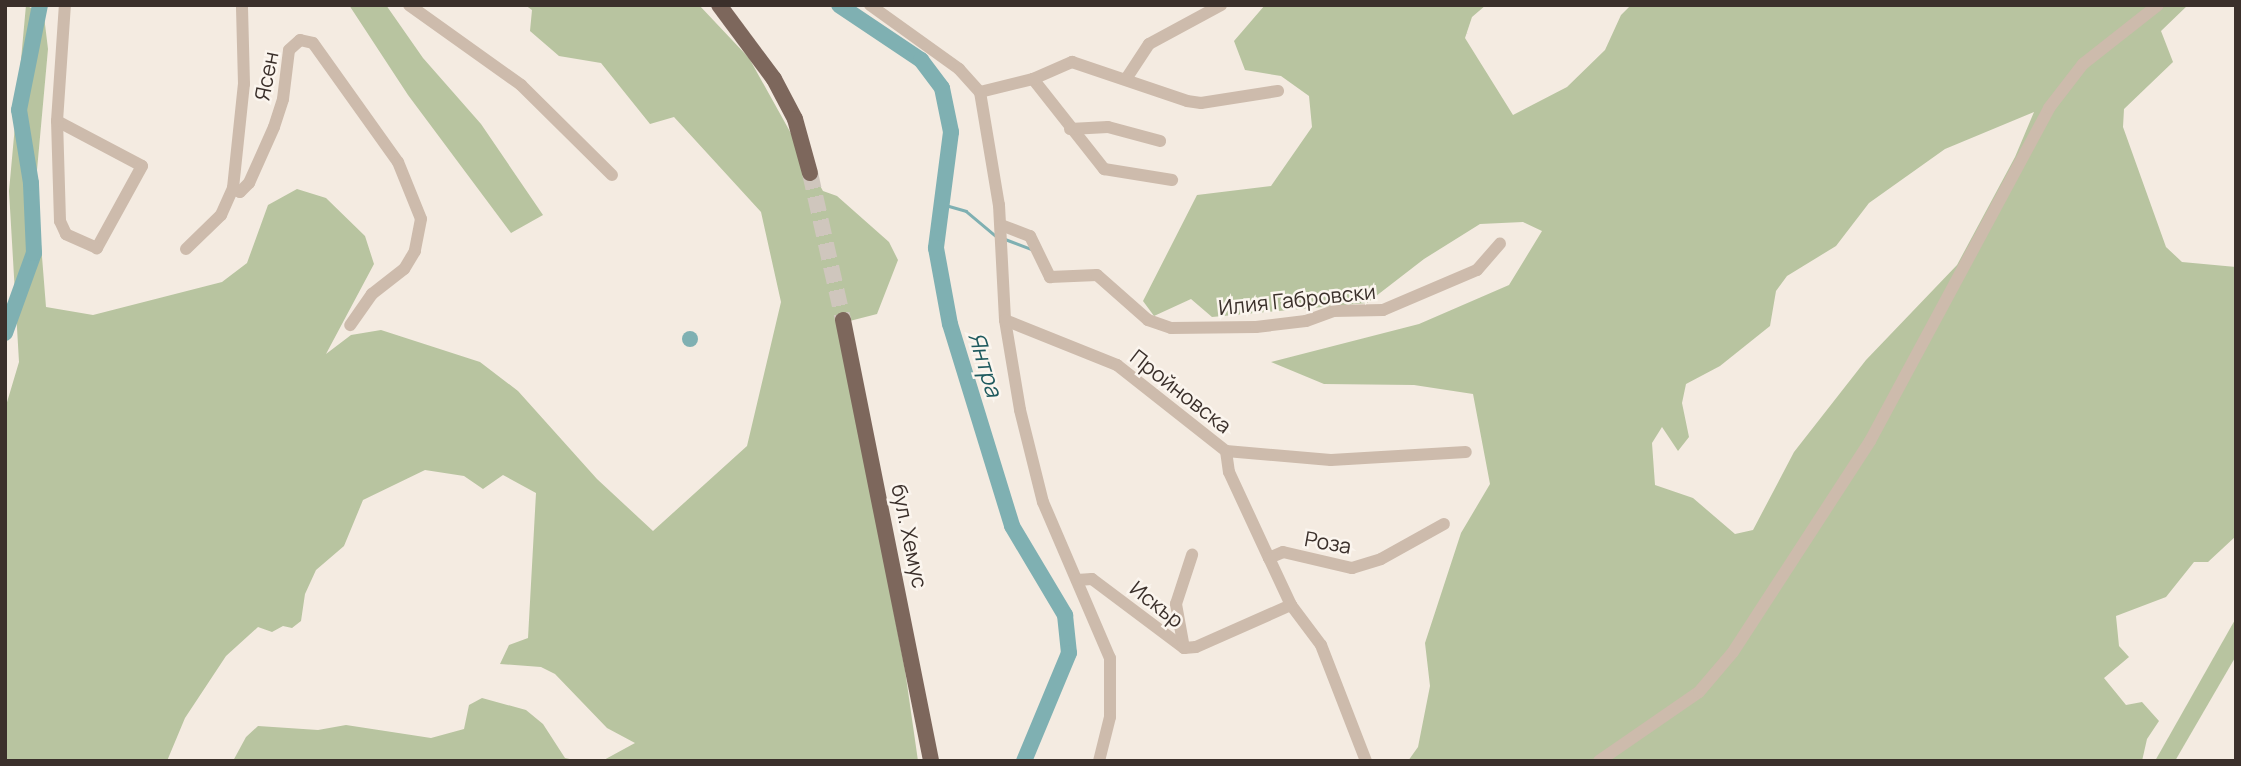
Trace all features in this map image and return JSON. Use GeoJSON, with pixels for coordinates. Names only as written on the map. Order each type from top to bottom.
{"type":"FeatureCollection","features":[{"type":"Feature","properties":{"kind":"main road"},"geometry":{"type":"LineString","coordinates":[[719,5],[774,79],[795,119],[810,173]]}},
{"type":"Feature","properties":{"kind":"main road","name":"бул. Хемус"},"geometry":{"type":"LineString","coordinates":[[843,320],[931,761]]}},
{"type":"Feature","properties":{"kind":"street"},"geometry":{"type":"LineString","coordinates":[[57,121],[142,166],[97,248],[86,247],[62,230],[57,121],[65,5]]}},
{"type":"Feature","properties":{"kind":"street","name":"Ясен"},"geometry":{"type":"LineString","coordinates":[[242,5],[244,85],[233,188],[240,192],[249,184],[283,99],[289,50],[300,40],[313,43],[398,162],[421,219],[415,251],[404,269],[372,294],[350,325]]}},
{"type":"Feature","properties":{"kind":"street"},"geometry":{"type":"LineString","coordinates":[[409,5],[521,85],[612,175]]}},
{"type":"Feature","properties":{"kind":"street"},"geometry":{"type":"LineString","coordinates":[[870,5],[959,69],[980,92],[1001,233],[1005,320],[1037,484],[1104,637],[1111,670],[1110,717],[1099,761]]}},
{"type":"Feature","properties":{"kind":"street"},"geometry":{"type":"LineString","coordinates":[[1126,79],[1149,44],[1221,5]]}},
{"type":"Feature","properties":{"kind":"street"},"geometry":{"type":"LineString","coordinates":[[1599,761],[1699,692],[1733,652],[1870,441],[2049,108],[2083,64],[2158,5]]}},
{"type":"Feature","properties":{"kind":"street"},"geometry":{"type":"LineString","coordinates":[[980,92],[1033,79],[1072,62],[1201,103],[1278,91]]}},
{"type":"Feature","properties":{"kind":"street"},"geometry":{"type":"LineString","coordinates":[[1033,79],[1104,169],[1172,180]]}},
{"type":"Feature","properties":{"kind":"street"},"geometry":{"type":"LineString","coordinates":[[1070,129],[1108,127],[1160,141]]}},
{"type":"Feature","properties":{"kind":"street"},"geometry":{"type":"LineString","coordinates":[[186,249],[220,215],[233,188]]}},
{"type":"Feature","properties":{"kind":"street","name":"Илия Габровски"},"geometry":{"type":"LineString","coordinates":[[1001,233],[1030,236],[1050,277],[1097,275],[1148,320],[1178,328],[1256,327],[1306,321],[1333,311],[1383,310],[1477,270],[1500,244]]}},
{"type":"Feature","properties":{"kind":"street","name":"Пройновска"},"geometry":{"type":"LineString","coordinates":[[1005,320],[1117,365],[1226,451],[1331,460],[1466,452]]}},
{"type":"Feature","properties":{"kind":"street"},"geometry":{"type":"LineString","coordinates":[[1226,451],[1228,472],[1291,605],[1321,645],[1366,761]]}},
{"type":"Feature","properties":{"kind":"street","name":"Роза"},"geometry":{"type":"LineString","coordinates":[[1269,558],[1283,552],[1360,566],[1444,524]]}},
{"type":"Feature","properties":{"kind":"street"},"geometry":{"type":"LineString","coordinates":[[1184,648],[1176,604],[1192,555]]}},
{"type":"Feature","properties":{"kind":"street","name":"Искър"},"geometry":{"type":"LineString","coordinates":[[1077,580],[1093,579],[1184,648],[1196,647],[1291,605]]}},
{"type":"Feature","properties":{"kind":"green space"},"geometry":{"type":"Polygon","coordinates":[[[26,5],[44,16],[48,49],[36,181],[46,307],[93,315],[222,282],[247,263],[268,205],[297,189],[326,198],[365,236],[374,264],[326,354],[351,335],[381,330],[480,362],[518,391],[597,479],[653,531],[747,446],[781,302],[761,212],[674,117],[650,124],[601,63],[559,56],[530,31],[532,10],[525,5],[699,5],[749,58],[823,191],[837,196],[889,242],[898,260],[877,314],[838,324],[905,670],[918,761],[602,761],[635,743],[607,728],[555,674],[541,667],[500,664],[509,645],[528,638],[536,493],[503,475],[483,489],[464,476],[425,470],[363,500],[344,546],[316,570],[305,594],[301,621],[292,628],[283,626],[272,632],[258,627],[226,656],[185,718],[167,761],[5,761],[5,409],[19,362],[9,191],[26,5]]]}},
{"type":"Feature","properties":{"kind":"green space"},"geometry":{"type":"Polygon","coordinates":[[[349,5],[386,5],[423,58],[481,124],[543,215],[511,233],[408,95],[349,5]]]}},
{"type":"Feature","properties":{"kind":"green space"},"geometry":{"type":"Polygon","coordinates":[[[1265,5],[1486,5],[1472,17],[1465,38],[1513,115],[1567,87],[1605,50],[1621,15],[1631,5],[2188,5],[2161,31],[2173,62],[2124,109],[2123,127],[2166,247],[2182,262],[2236,267],[2236,536],[2208,562],[2194,562],[2166,597],[2116,616],[2119,646],[2129,657],[2104,678],[2126,705],[2142,702],[2159,721],[2147,739],[2142,761],[1408,761],[1418,747],[1430,686],[1425,643],[1461,533],[1490,484],[1473,394],[1414,385],[1324,384],[1271,362],[1419,324],[1509,285],[1542,231],[1523,222],[1480,224],[1424,259],[1367,303],[1212,317],[1191,299],[1154,316],[1143,301],[1197,195],[1271,186],[1312,127],[1309,96],[1281,76],[1245,70],[1234,41],[1265,5]],[[2034,112],[1945,149],[1869,203],[1836,246],[1787,276],[1776,291],[1770,326],[1720,366],[1686,384],[1682,403],[1689,437],[1678,451],[1662,427],[1652,443],[1655,485],[1693,498],[1735,534],[1753,530],[1794,452],[1866,360],[1957,265],[2015,157],[2034,112]]]}},
{"type":"Feature","properties":{"kind":"green space"},"geometry":{"type":"Polygon","coordinates":[[[2236,618],[2236,656],[2175,761],[2155,761],[2236,618]]]}},
{"type":"Feature","properties":{"kind":"green space"},"geometry":{"type":"Polygon","coordinates":[[[482,698],[526,710],[543,724],[565,758],[579,761],[233,761],[246,737],[258,726],[318,730],[346,725],[431,738],[464,729],[469,705],[482,698]]]}},
{"type":"Feature","properties":{"kind":"water"},"geometry":{"type":"Polygon","coordinates":[[[690,331],[696,333],[696,345],[690,347],[684,345],[682,339],[684,333],[690,331]]]}},
{"type":"Feature","properties":{"kind":"waterway"},"geometry":{"type":"LineString","coordinates":[[5,333],[34,253],[31,183],[19,110],[40,5]]}},
{"type":"Feature","properties":{"kind":"waterway","name":"Янтра"},"geometry":{"type":"LineString","coordinates":[[839,5],[921,60],[942,88],[951,132],[936,248],[950,324],[1012,526],[1065,615],[1069,653],[1024,761]]}},
{"type":"Feature","properties":{"kind":"waterway"},"geometry":{"type":"LineString","coordinates":[[942,204],[966,211],[995,235]]}},
{"type":"Feature","properties":{"kind":"waterway"},"geometry":{"type":"LineString","coordinates":[[1005,239],[1031,249]]}},
{"type":"Feature","properties":{"kind":"tunnel"},"geometry":{"type":"LineString","coordinates":[[810,173],[843,320]]}}]}
